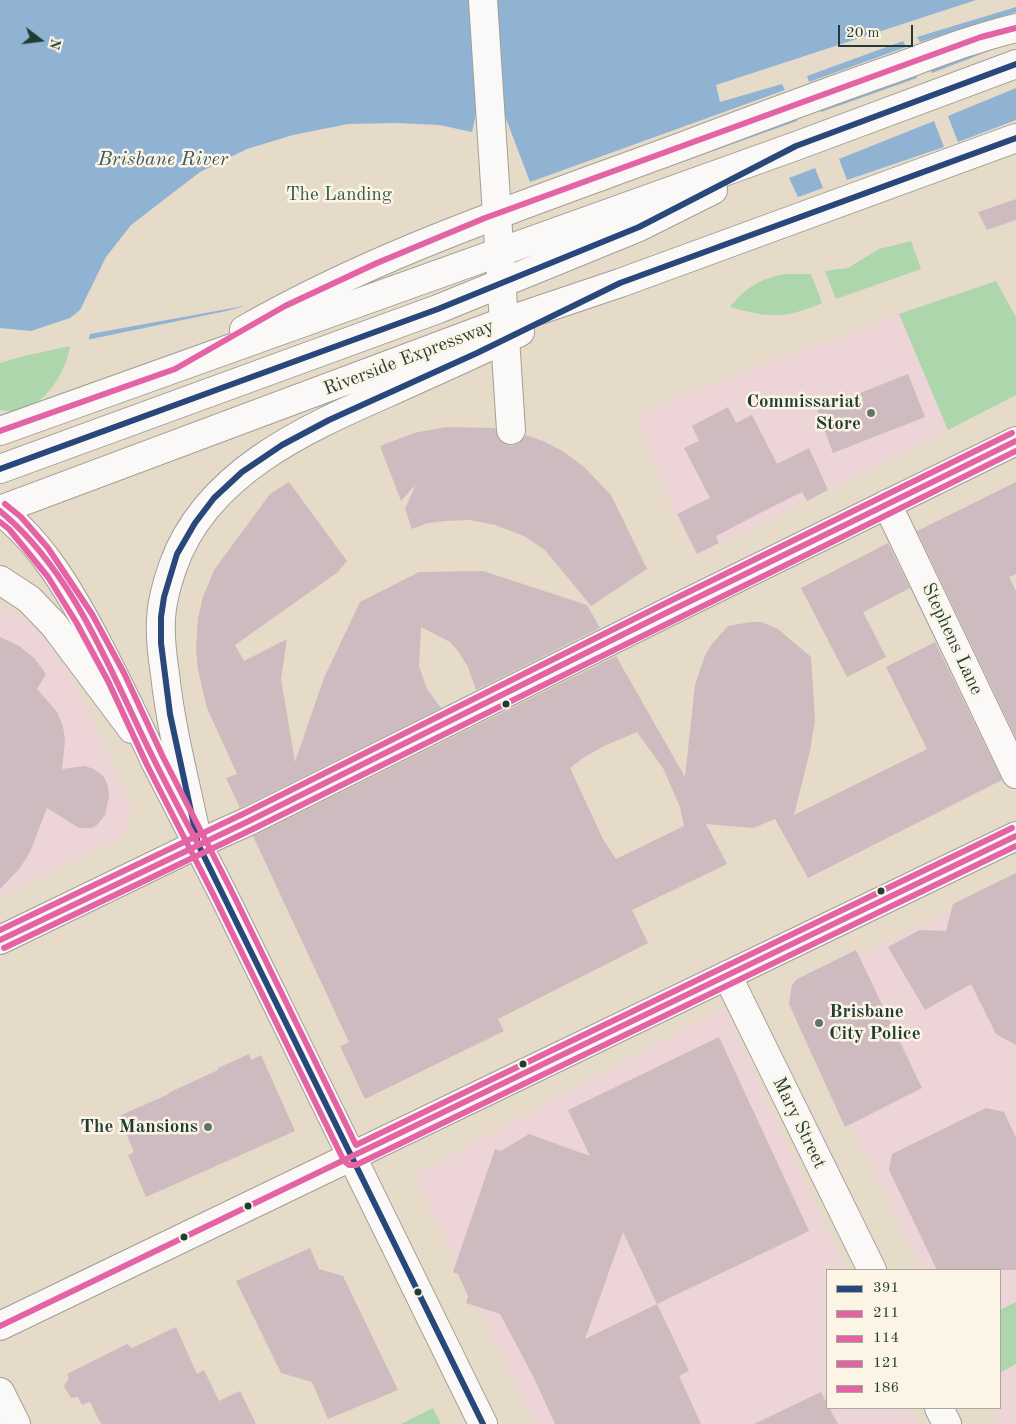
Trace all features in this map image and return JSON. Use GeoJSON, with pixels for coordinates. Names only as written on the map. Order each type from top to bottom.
{"type":"FeatureCollection","features":[{"type":"Feature","properties":{"kind":"main road"},"geometry":{"type":"LineString","coordinates":[[483,0],[511,430]]}},
{"type":"Feature","properties":{"kind":"main road"},"geometry":{"type":"LineString","coordinates":[[175,369],[285,306],[386,259],[485,218],[982,37],[1016,28]]}},
{"type":"Feature","properties":{"kind":"main road"},"geometry":{"type":"LineString","coordinates":[[0,431],[796,146],[1016,64]]}},
{"type":"Feature","properties":{"kind":"main road","name":"Riverside Expressway"},"geometry":{"type":"LineString","coordinates":[[0,511],[492,326],[620,283],[1016,138]]}},
{"type":"Feature","properties":{"kind":"main road"},"geometry":{"type":"LineString","coordinates":[[0,469],[429,313],[526,274],[667,214],[796,146]]}},
{"type":"Feature","properties":{"kind":"main road"},"geometry":{"type":"LineString","coordinates":[[198,844],[167,692],[161,643],[161,617],[170,575],[185,539],[214,498],[242,472],[282,445],[329,420],[477,353],[620,283]]}},
{"type":"Feature","properties":{"kind":"main road"},"geometry":{"type":"LineString","coordinates":[[0,940],[198,844],[249,822],[1016,441]]}},
{"type":"Feature","properties":{"kind":"main road","name":"Stephens Lane"},"geometry":{"type":"LineString","coordinates":[[887,504],[1016,774]]}},
{"type":"Feature","properties":{"kind":"main road"},"geometry":{"type":"LineString","coordinates":[[0,511],[15,523],[42,553],[70,595],[116,677],[155,761],[198,844],[483,1424]]}},
{"type":"Feature","properties":{"kind":"main road"},"geometry":{"type":"LineString","coordinates":[[0,580],[29,599],[54,625],[155,761]]}},
{"type":"Feature","properties":{"kind":"main road"},"geometry":{"type":"LineString","coordinates":[[0,1326],[1016,836]]}},
{"type":"Feature","properties":{"kind":"main road","name":"Mary Street"},"geometry":{"type":"LineString","coordinates":[[727,975],[872,1269]]}},
{"type":"Feature","properties":{"kind":"main road"},"geometry":{"type":"LineString","coordinates":[[0,1392],[16,1424]]}},
{"type":"Feature","properties":{"kind":"main road"},"geometry":{"type":"LineString","coordinates":[[940,1409],[947,1424]]}},
{"type":"Feature","properties":{"kind":"shaded area"},"geometry":{"type":"Polygon","coordinates":[[[899,314],[948,430],[696,555],[674,512],[636,414],[899,314]]]}},
{"type":"Feature","properties":{"kind":"shaded area"},"geometry":{"type":"Polygon","coordinates":[[[0,608],[22,616],[44,637],[71,675],[130,800],[130,821],[120,838],[0,897],[0,608]]]}},
{"type":"Feature","properties":{"kind":"shaded area"},"geometry":{"type":"Polygon","coordinates":[[[1016,877],[1016,1424],[999,1424],[992,1409],[1001,1409],[1001,1269],[923,1269],[787,993],[1016,877]]]}},
{"type":"Feature","properties":{"kind":"shaded area"},"geometry":{"type":"Polygon","coordinates":[[[724,1007],[846,1269],[826,1269],[826,1409],[909,1409],[916,1424],[536,1424],[414,1175],[724,1007]]]}},
{"type":"Feature","properties":{"kind":"green space"},"geometry":{"type":"Polygon","coordinates":[[[911,241],[921,269],[836,299],[825,271],[848,268],[879,249],[911,241]]]}},
{"type":"Feature","properties":{"kind":"green space"},"geometry":{"type":"Polygon","coordinates":[[[785,274],[811,274],[822,303],[798,312],[777,315],[766,315],[730,307],[754,285],[768,278],[785,274]]]}},
{"type":"Feature","properties":{"kind":"green space"},"geometry":{"type":"Polygon","coordinates":[[[996,281],[1016,317],[1016,395],[948,430],[899,314],[996,281]]]}},
{"type":"Feature","properties":{"kind":"green space"},"geometry":{"type":"Polygon","coordinates":[[[71,340],[67,359],[59,378],[39,401],[20,410],[0,410],[0,355],[71,340]]]}},
{"type":"Feature","properties":{"kind":"green space"},"geometry":{"type":"Polygon","coordinates":[[[1016,1302],[1016,1364],[1001,1372],[1001,1310],[1016,1302]]]}},
{"type":"Feature","properties":{"kind":"green space"},"geometry":{"type":"Polygon","coordinates":[[[433,1408],[441,1424],[401,1424],[433,1408]]]}},
{"type":"Feature","properties":{"kind":"water","name":"Brisbane River"},"geometry":{"type":"Polygon","coordinates":[[[0,0],[1016,0],[1016,132],[689,242],[374,273],[226,311],[19,354],[0,360],[0,0]]]}},
{"type":"Feature","properties":{"kind":"pier","name":"The Landing"},"geometry":{"type":"Polygon","coordinates":[[[976,0],[1016,0],[1016,7],[917,37],[920,42],[1016,12],[1016,88],[948,116],[958,142],[1016,120],[1016,134],[690,244],[502,268],[375,275],[235,311],[244,306],[90,334],[88,342],[0,363],[0,328],[31,331],[70,318],[80,310],[106,257],[131,225],[200,172],[247,149],[293,135],[348,124],[395,123],[439,125],[472,132],[476,113],[500,115],[505,116],[530,182],[785,90],[782,84],[720,102],[716,85],[976,0]],[[903,41],[807,76],[809,82],[906,47],[903,41]],[[1002,46],[929,66],[932,73],[1002,46]],[[915,71],[818,105],[821,112],[917,78],[915,71]],[[794,113],[570,202],[797,121],[794,113]],[[934,121],[839,159],[847,180],[944,147],[934,121]],[[815,168],[789,178],[798,197],[823,188],[815,168]]]}},
{"type":"Feature","properties":{"kind":"building"},"geometry":{"type":"Polygon","coordinates":[[[1016,199],[1016,220],[987,230],[978,212],[1016,199]]]}},
{"type":"Feature","properties":{"kind":"building","name":"Commissariat Store"},"geometry":{"type":"Polygon","coordinates":[[[908,374],[925,417],[833,453],[817,410],[908,374]]]}},
{"type":"Feature","properties":{"kind":"building"},"geometry":{"type":"Polygon","coordinates":[[[728,407],[736,423],[752,415],[777,464],[809,448],[828,490],[807,501],[802,492],[716,536],[719,543],[697,554],[677,514],[710,498],[684,448],[699,441],[692,426],[728,407]]]}},
{"type":"Feature","properties":{"kind":"building"},"geometry":{"type":"Polygon","coordinates":[[[446,427],[495,428],[498,438],[505,444],[512,446],[519,443],[526,435],[564,452],[583,466],[611,495],[647,569],[591,606],[545,550],[524,536],[495,525],[470,520],[428,523],[412,529],[405,509],[416,484],[401,501],[380,446],[414,433],[446,427]]]}},
{"type":"Feature","properties":{"kind":"building"},"geometry":{"type":"Polygon","coordinates":[[[289,482],[347,561],[338,572],[235,645],[244,661],[287,639],[281,679],[295,762],[324,678],[360,602],[419,572],[483,571],[587,605],[600,628],[476,690],[468,667],[458,651],[450,642],[421,627],[419,666],[427,689],[441,708],[240,808],[226,778],[237,774],[207,708],[198,670],[196,647],[198,618],[203,597],[214,570],[270,494],[289,482]]]}},
{"type":"Feature","properties":{"kind":"building"},"geometry":{"type":"Polygon","coordinates":[[[1016,482],[1016,574],[1009,577],[1016,591],[1016,738],[917,531],[1016,482]]]}},
{"type":"Feature","properties":{"kind":"building"},"geometry":{"type":"Polygon","coordinates":[[[888,543],[910,588],[863,612],[886,657],[847,677],[801,588],[888,543]]]}},
{"type":"Feature","properties":{"kind":"building"},"geometry":{"type":"Polygon","coordinates":[[[761,622],[778,629],[811,657],[815,720],[810,751],[794,815],[927,749],[886,667],[935,642],[1002,780],[808,878],[775,819],[753,828],[706,824],[727,864],[632,910],[648,943],[498,1019],[504,1031],[365,1099],[340,1046],[349,1042],[253,836],[616,656],[685,777],[695,685],[704,658],[711,645],[728,626],[761,622]],[[637,732],[604,746],[570,768],[603,839],[616,859],[684,826],[680,807],[663,768],[637,732]]]}},
{"type":"Feature","properties":{"kind":"building"},"geometry":{"type":"Polygon","coordinates":[[[0,637],[19,646],[34,658],[46,674],[37,689],[57,712],[63,726],[65,741],[62,769],[85,766],[94,769],[104,777],[108,786],[109,797],[105,815],[92,828],[79,828],[47,808],[30,852],[20,868],[0,889],[0,637]]]}},
{"type":"Feature","properties":{"kind":"building"},"geometry":{"type":"Polygon","coordinates":[[[1016,873],[1016,1045],[996,1034],[971,984],[925,1010],[888,947],[920,930],[946,931],[953,904],[1016,873]]]}},
{"type":"Feature","properties":{"kind":"building"},"geometry":{"type":"Polygon","coordinates":[[[856,950],[922,1088],[845,1127],[789,1004],[792,985],[797,979],[856,950]]]}},
{"type":"Feature","properties":{"kind":"building"},"geometry":{"type":"Polygon","coordinates":[[[719,1037],[809,1231],[657,1304],[689,1371],[679,1376],[701,1424],[555,1424],[534,1378],[500,1314],[466,1303],[468,1296],[458,1274],[453,1272],[495,1149],[501,1151],[529,1134],[590,1156],[568,1110],[719,1037]],[[623,1232],[585,1339],[657,1304],[623,1232]]]}},
{"type":"Feature","properties":{"kind":"building","name":"The Mansions"},"geometry":{"type":"Polygon","coordinates":[[[249,1054],[251,1060],[261,1055],[295,1131],[146,1197],[128,1155],[134,1152],[119,1116],[169,1094],[249,1054]]]}},
{"type":"Feature","properties":{"kind":"building"},"geometry":{"type":"Polygon","coordinates":[[[986,1108],[1004,1112],[1016,1138],[1016,1270],[937,1269],[889,1170],[892,1154],[986,1108]]]}},
{"type":"Feature","properties":{"kind":"building"},"geometry":{"type":"Polygon","coordinates":[[[310,1248],[319,1269],[343,1276],[398,1390],[328,1419],[312,1382],[281,1373],[236,1281],[310,1248]]]}},
{"type":"Feature","properties":{"kind":"building"},"geometry":{"type":"Polygon","coordinates":[[[176,1327],[197,1374],[204,1370],[219,1401],[240,1391],[256,1424],[101,1424],[90,1402],[82,1405],[78,1397],[71,1398],[64,1386],[69,1378],[67,1374],[127,1344],[132,1348],[176,1327]]]}},
{"type":"Feature","properties":{"kind":"building"},"geometry":{"type":"Polygon","coordinates":[[[821,1392],[826,1402],[826,1409],[830,1409],[838,1424],[754,1424],[821,1392]]]}},
{"type":"Feature","properties":{"kind":"transit line","name":"186"},"geometry":{"type":"LineString","coordinates":[[0,431],[175,369],[285,306],[377,263],[485,218],[981,37],[1016,28]]}},
{"type":"Feature","properties":{"kind":"transit line","name":"391"},"geometry":{"type":"LineString","coordinates":[[0,469],[438,309],[639,227],[796,146],[1016,64]]}},
{"type":"Feature","properties":{"kind":"transit line","name":"391"},"geometry":{"type":"LineString","coordinates":[[483,1424],[198,844],[170,714],[161,643],[161,617],[164,597],[177,554],[195,523],[214,498],[242,472],[282,445],[329,420],[477,353],[620,283],[1016,138]]}},
{"type":"Feature","properties":{"kind":"transit line","name":"114"},"geometry":{"type":"LineString","coordinates":[[0,930],[245,813],[1012,433]]}},
{"type":"Feature","properties":{"kind":"transit line","name":"121"},"geometry":{"type":"LineString","coordinates":[[0,940],[249,821],[1016,441]]}},
{"type":"Feature","properties":{"kind":"transit line","name":"211"},"geometry":{"type":"LineString","coordinates":[[4,948],[253,829],[1016,451]]}},
{"type":"Feature","properties":{"kind":"transit line","name":"114"},"geometry":{"type":"LineString","coordinates":[[5,504],[21,517],[48,548],[92,614],[124,673],[163,757],[231,890],[356,1145],[1012,828]]}},
{"type":"Feature","properties":{"kind":"transit line","name":"121"},"geometry":{"type":"LineString","coordinates":[[0,511],[24,533],[46,558],[65,585],[98,643],[141,733],[198,844]]}},
{"type":"Feature","properties":{"kind":"transit line","name":"211"},"geometry":{"type":"LineString","coordinates":[[0,522],[9,529],[48,577],[76,622],[108,681],[147,765],[215,898],[344,1161],[349,1165],[356,1165],[1016,846]]}},
{"type":"Feature","properties":{"kind":"transit line","name":"186"},"geometry":{"type":"LineString","coordinates":[[0,1326],[1016,836]]}},
{"type":"Feature","properties":{"kind":"place","name":"Commissariat Store"},"geometry":{"type":"Point","coordinates":[871,413]}},
{"type":"Feature","properties":{"kind":"place","name":"Brisbane City Police"},"geometry":{"type":"Point","coordinates":[819,1023]}},
{"type":"Feature","properties":{"kind":"place","name":"The Mansions"},"geometry":{"type":"Point","coordinates":[208,1127]}}]}
